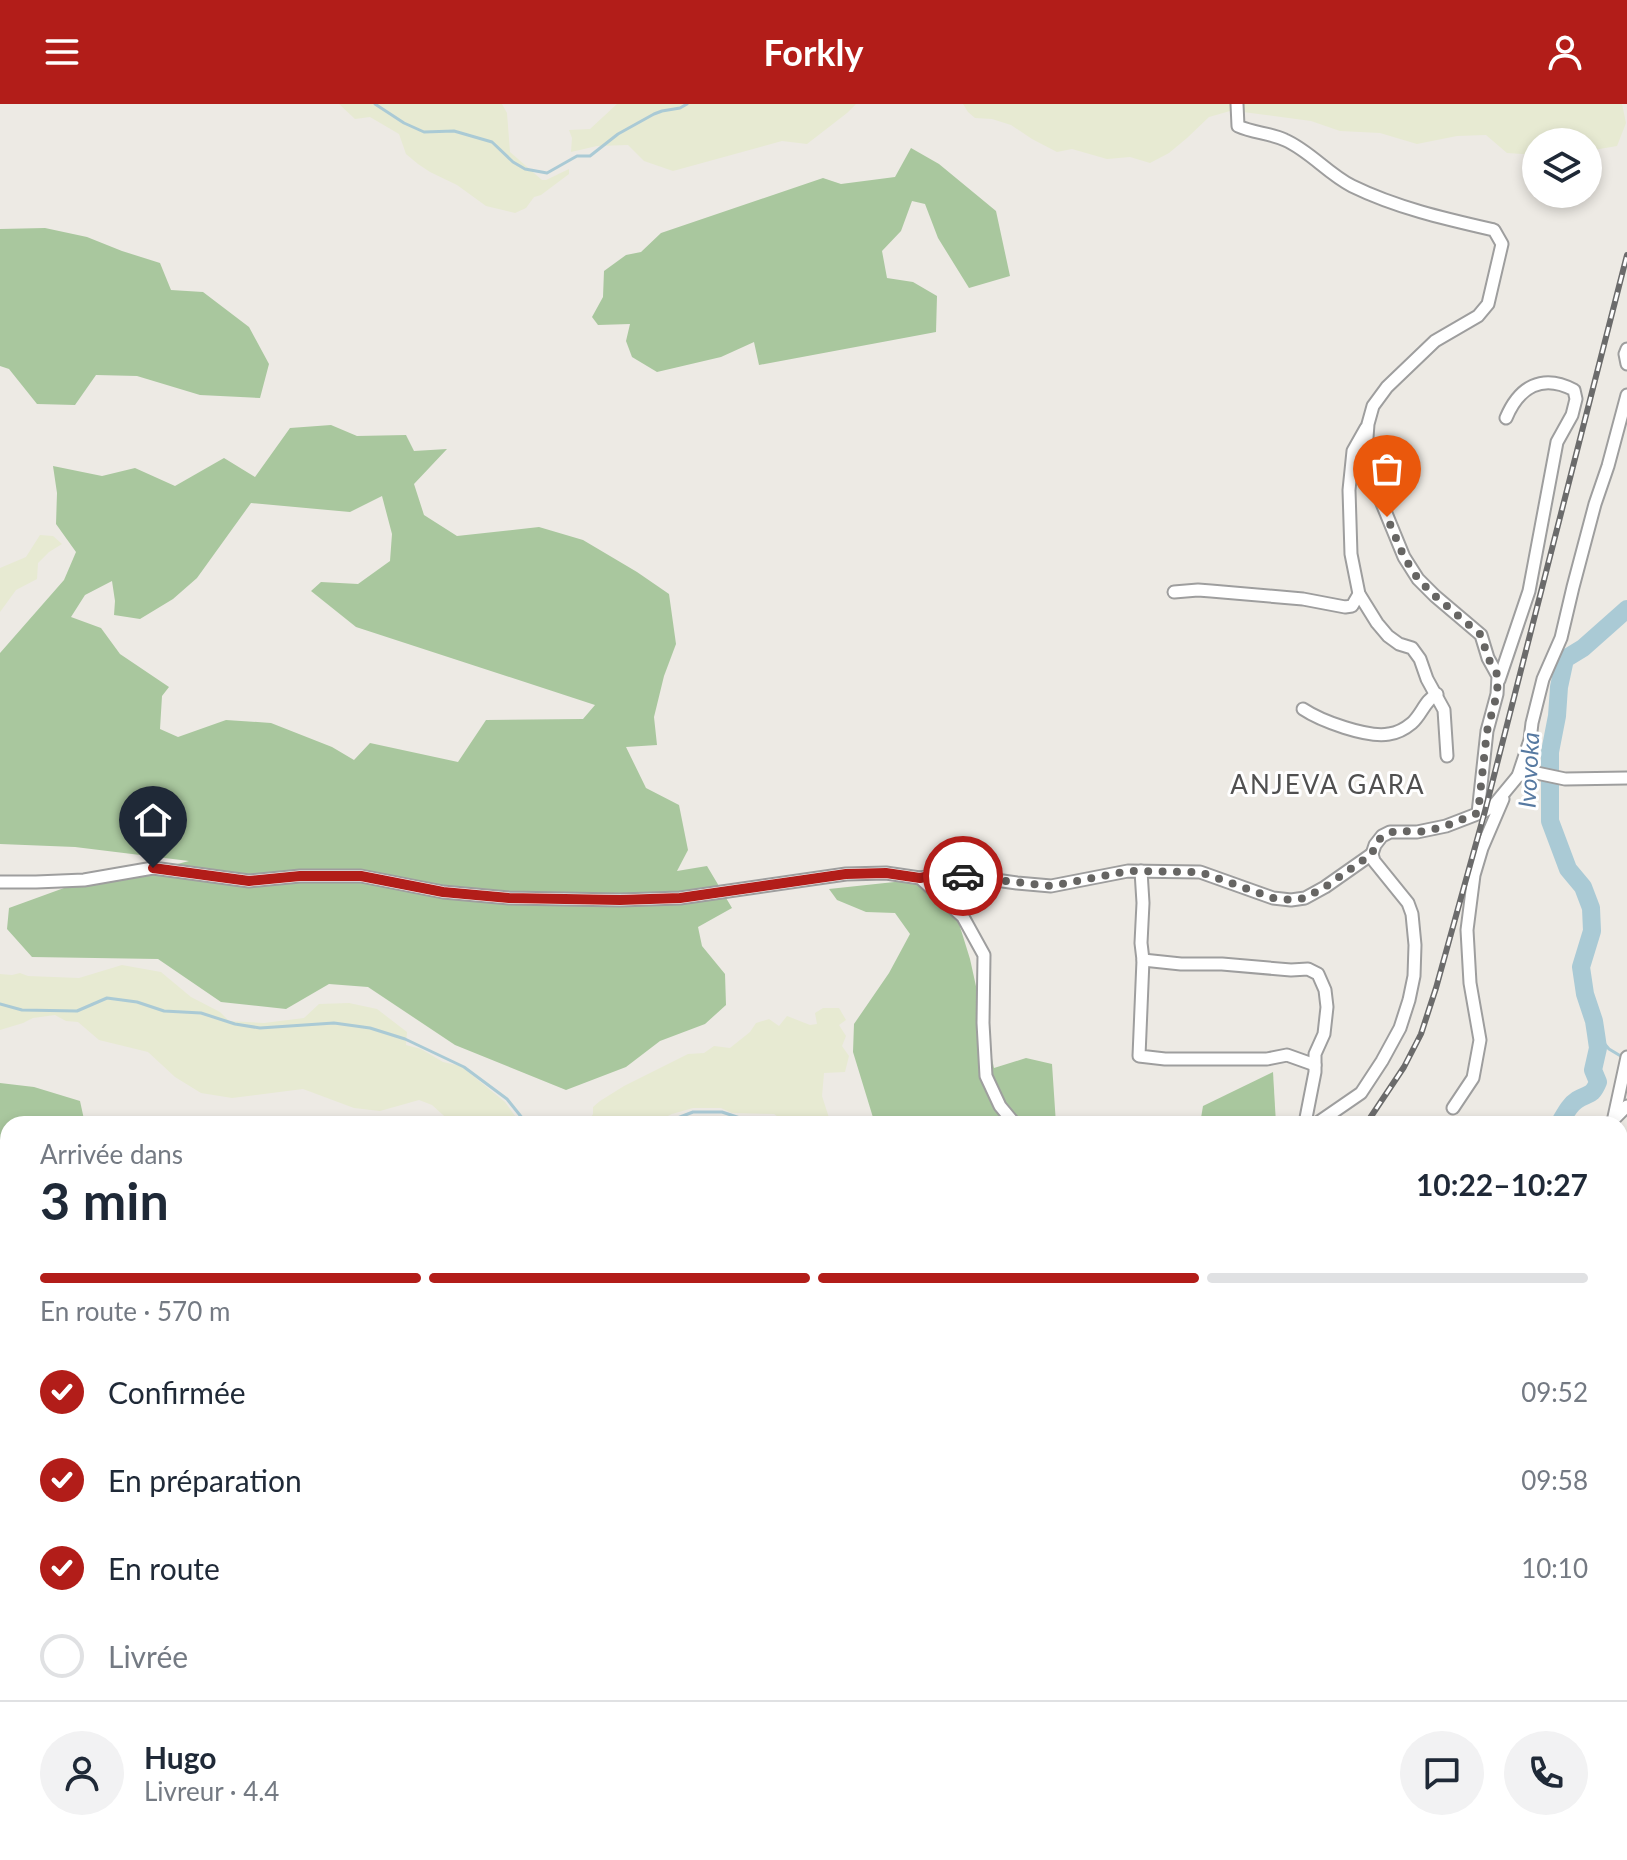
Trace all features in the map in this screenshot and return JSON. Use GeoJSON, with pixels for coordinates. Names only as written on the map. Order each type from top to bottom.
{"type":"FeatureCollection","features":[{"type":"Feature","properties":{"kind":"street"},"geometry":{"type":"LineString","coordinates":[[1237,104],[1238,126],[1289,142],[1348,184],[1368,193],[1421,213],[1494,230],[1502,244],[1488,304],[1478,316],[1435,341],[1403,371],[1373,406],[1366,451],[1374,484],[1404,557],[1418,579],[1481,635],[1499,680]]}},
{"type":"Feature","properties":{"kind":"street"},"geometry":{"type":"LineString","coordinates":[[1627,349],[1627,364]]}},
{"type":"Feature","properties":{"kind":"street"},"geometry":{"type":"LineString","coordinates":[[1478,813],[1487,731],[1499,680],[1529,591],[1557,442],[1572,415],[1576,399],[1574,390],[1564,384],[1545,381],[1527,390],[1512,403],[1506,418]]}},
{"type":"Feature","properties":{"kind":"street"},"geometry":{"type":"LineString","coordinates":[[0,882],[84,880],[153,868],[249,881],[300,876],[361,876],[443,892],[509,898],[620,900],[680,898],[846,874],[886,873],[920,878],[945,873],[956,877],[1051,886],[1141,871],[1200,872],[1273,898],[1305,898],[1372,854],[1382,836],[1390,832],[1417,832],[1446,826],[1478,813],[1494,805],[1518,776],[1530,740],[1543,679],[1561,638],[1627,395]]}},
{"type":"Feature","properties":{"kind":"street"},"geometry":{"type":"LineString","coordinates":[[1368,424],[1353,451],[1349,490],[1351,554],[1359,594],[1388,636],[1412,648],[1420,659],[1444,710],[1447,756]]}},
{"type":"Feature","properties":{"kind":"street"},"geometry":{"type":"LineString","coordinates":[[1174,592],[1211,591],[1303,599],[1345,607],[1352,606],[1359,594]]}},
{"type":"Feature","properties":{"kind":"street"},"geometry":{"type":"LineString","coordinates":[[1303,709],[1316,718],[1355,730],[1388,734],[1410,725],[1430,697],[1437,694]]}},
{"type":"Feature","properties":{"kind":"street"},"geometry":{"type":"LineString","coordinates":[[1518,776],[1532,772],[1565,779],[1627,778]]}},
{"type":"Feature","properties":{"kind":"street"},"geometry":{"type":"LineString","coordinates":[[1453,1108],[1473,1078],[1480,1040],[1470,983],[1467,930],[1474,875],[1506,791]]}},
{"type":"Feature","properties":{"kind":"street"},"geometry":{"type":"LineString","coordinates":[[1328,1116],[1361,1093],[1382,1061],[1400,1028],[1414,976],[1412,914],[1408,903],[1380,870],[1372,854]]}},
{"type":"Feature","properties":{"kind":"street"},"geometry":{"type":"LineString","coordinates":[[1141,871],[1143,960],[1139,1056],[1267,1059],[1287,1055],[1315,1065]]}},
{"type":"Feature","properties":{"kind":"street"},"geometry":{"type":"LineString","coordinates":[[920,878],[963,917],[984,955],[986,1076],[1000,1106],[1008,1116]]}},
{"type":"Feature","properties":{"kind":"street"},"geometry":{"type":"LineString","coordinates":[[1143,960],[1308,969],[1318,974],[1325,990],[1327,1007],[1324,1034],[1315,1054],[1306,1116]]}},
{"type":"Feature","properties":{"kind":"street"},"geometry":{"type":"LineString","coordinates":[[1613,1116],[1626,1061]]}},
{"type":"Feature","properties":{"kind":"green space"},"geometry":{"type":"Polygon","coordinates":[[[339,104],[502,104],[507,113],[510,152],[542,180],[569,169],[569,174],[515,213],[486,206],[457,185],[418,164],[406,154],[399,134],[370,117],[355,119],[339,104]]]}},
{"type":"Feature","properties":{"kind":"green space"},"geometry":{"type":"Polygon","coordinates":[[[617,104],[856,104],[807,144],[782,141],[673,171],[644,161],[628,145],[597,146],[571,152],[569,130],[590,129],[617,104]]]}},
{"type":"Feature","properties":{"kind":"green space"},"geometry":{"type":"Polygon","coordinates":[[[963,104],[1231,104],[1230,111],[1209,117],[1169,153],[1150,163],[1130,157],[1107,159],[1072,149],[1057,152],[1011,125],[975,118],[963,104]]]}},
{"type":"Feature","properties":{"kind":"green space"},"geometry":{"type":"Polygon","coordinates":[[[1241,104],[1622,104],[1626,123],[1617,146],[1602,149],[1602,128],[1522,128],[1522,154],[1507,153],[1486,135],[1457,136],[1417,144],[1380,133],[1340,131],[1311,121],[1243,112],[1241,104]]]}},
{"type":"Feature","properties":{"kind":"green space"},"geometry":{"type":"Polygon","coordinates":[[[911,148],[939,164],[996,211],[1010,276],[969,288],[938,238],[925,204],[912,201],[901,231],[882,251],[887,278],[913,282],[937,296],[936,332],[759,365],[754,342],[721,357],[657,372],[632,357],[626,341],[630,324],[598,325],[592,317],[603,297],[604,271],[626,255],[641,252],[661,233],[823,178],[841,184],[895,177],[911,148]]]}},
{"type":"Feature","properties":{"kind":"green space"},"geometry":{"type":"Polygon","coordinates":[[[45,228],[87,237],[160,263],[171,290],[203,292],[249,327],[269,364],[260,398],[200,395],[137,376],[96,375],[75,405],[37,404],[9,369],[0,366],[0,229],[45,228]]]}},
{"type":"Feature","properties":{"kind":"green space"},"geometry":{"type":"Polygon","coordinates":[[[331,425],[357,436],[406,435],[414,451],[447,449],[414,484],[424,515],[457,536],[539,527],[583,540],[669,594],[676,644],[654,717],[657,745],[626,747],[646,788],[679,805],[688,850],[677,871],[707,866],[732,908],[698,927],[702,946],[725,974],[726,1005],[705,1024],[660,1041],[626,1067],[566,1090],[455,1045],[368,987],[329,984],[286,1009],[221,1002],[158,959],[32,957],[7,929],[9,908],[64,888],[189,861],[75,847],[0,844],[0,653],[64,580],[76,552],[56,524],[57,493],[53,466],[102,476],[135,468],[175,486],[224,458],[255,477],[290,428],[331,425]],[[382,496],[350,512],[251,503],[197,578],[173,599],[140,619],[114,615],[112,581],[85,595],[71,617],[101,628],[120,654],[169,687],[162,696],[160,729],[178,737],[226,720],[271,723],[332,747],[354,760],[370,743],[458,762],[486,720],[583,719],[595,705],[356,627],[311,591],[321,582],[358,584],[390,561],[392,534],[382,496]]]}},
{"type":"Feature","properties":{"kind":"green space"},"geometry":{"type":"Polygon","coordinates":[[[40,535],[53,536],[62,544],[38,563],[37,579],[16,590],[0,612],[0,568],[26,557],[40,535]]]}},
{"type":"Feature","properties":{"kind":"green space"},"geometry":{"type":"Polygon","coordinates":[[[913,880],[957,917],[970,959],[994,1068],[1026,1058],[1052,1064],[1055,1116],[873,1116],[853,1052],[854,1024],[889,973],[910,934],[895,913],[866,912],[837,900],[829,889],[913,880]]]}},
{"type":"Feature","properties":{"kind":"green space"},"geometry":{"type":"Polygon","coordinates":[[[122,965],[161,972],[191,997],[220,1012],[229,1021],[264,1023],[304,1018],[319,1004],[349,1003],[377,1009],[407,1032],[406,1045],[421,1049],[443,1062],[461,1066],[505,1102],[515,1116],[444,1116],[432,1105],[419,1100],[380,1111],[354,1108],[303,1089],[232,1098],[201,1093],[175,1077],[148,1052],[99,1040],[78,1022],[66,1021],[55,1015],[33,1018],[0,1030],[0,974],[79,978],[122,965]]]}},
{"type":"Feature","properties":{"kind":"green space"},"geometry":{"type":"Polygon","coordinates":[[[823,1008],[839,1008],[846,1020],[839,1025],[846,1036],[842,1046],[849,1056],[845,1072],[824,1073],[822,1096],[828,1116],[777,1116],[732,1113],[721,1108],[693,1108],[668,1116],[592,1116],[593,1107],[600,1101],[688,1054],[704,1053],[714,1046],[730,1048],[756,1023],[769,1019],[779,1026],[787,1016],[810,1025],[817,1024],[815,1013],[823,1008]]]}},
{"type":"Feature","properties":{"kind":"green space"},"geometry":{"type":"Polygon","coordinates":[[[1273,1072],[1276,1116],[1201,1116],[1203,1106],[1273,1072]]]}},
{"type":"Feature","properties":{"kind":"green space"},"geometry":{"type":"Polygon","coordinates":[[[0,1083],[34,1087],[80,1101],[83,1116],[0,1116],[0,1083]]]}},
{"type":"Feature","properties":{"kind":"waterway"},"geometry":{"type":"LineString","coordinates":[[375,104],[424,132],[454,131],[492,142],[525,169],[547,173],[577,156],[590,156],[618,134],[654,114],[687,104]]}},
{"type":"Feature","properties":{"kind":"waterway","name":"Ivovoka"},"geometry":{"type":"LineString","coordinates":[[1564,1116],[1577,1100],[1596,1087],[1598,1082],[1593,1070],[1598,1048],[1581,967],[1592,931],[1591,908],[1583,887],[1568,869],[1550,821],[1550,752],[1565,659],[1583,648],[1627,609]]}},
{"type":"Feature","properties":{"kind":"waterway"},"geometry":{"type":"LineString","coordinates":[[0,1004],[22,1010],[77,1011],[107,998],[137,1002],[164,1011],[201,1013],[260,1028],[334,1023],[370,1028],[405,1039],[464,1067],[507,1099],[521,1116]]}},
{"type":"Feature","properties":{"kind":"waterway"},"geometry":{"type":"LineString","coordinates":[[1596,1034],[1609,1049],[1624,1058]]}},
{"type":"Feature","properties":{"kind":"waterway"},"geometry":{"type":"LineString","coordinates":[[683,1116],[693,1112],[722,1112],[734,1116]]}},
{"type":"Feature","properties":{"kind":"railway"},"geometry":{"type":"LineString","coordinates":[[1371,1116],[1404,1067],[1421,1034],[1436,988],[1485,811],[1627,255]]}},
{"type":"Feature","properties":{"kind":"way so far"},"geometry":{"type":"LineString","coordinates":[[963,876],[1051,886],[1128,871],[1200,872],[1273,898],[1291,900],[1305,898],[1325,887],[1372,854],[1382,836],[1390,832],[1417,832],[1446,826],[1478,813],[1487,731],[1497,694],[1498,676],[1481,635],[1418,579],[1404,557],[1387,517]]}},
{"type":"Feature","properties":{"kind":"district","name":"ANJEVA GARA"},"geometry":{"type":"Point","coordinates":[1328,784]}},
{"type":"Feature","properties":{"kind":"route"},"geometry":{"type":"LineString","coordinates":[[153,868],[249,881],[300,876],[361,876],[443,892],[509,898],[620,900],[680,898],[846,874],[886,873],[920,878],[945,873],[963,876]]}}]}
